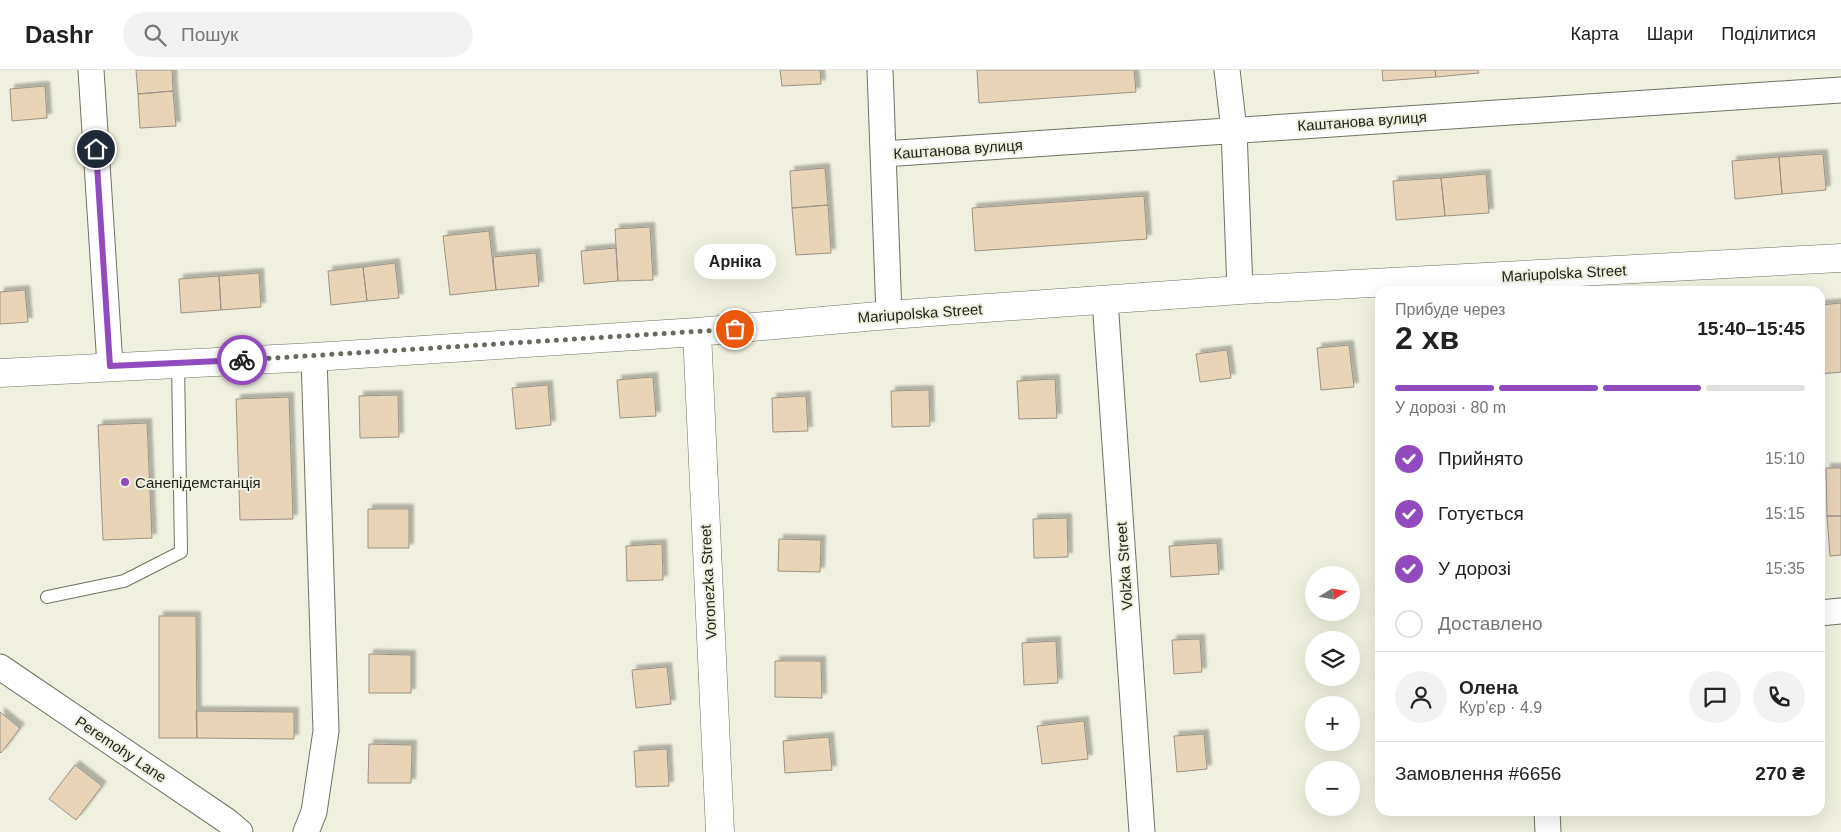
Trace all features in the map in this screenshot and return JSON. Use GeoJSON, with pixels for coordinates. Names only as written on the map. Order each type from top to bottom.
{"type":"FeatureCollection","features":[{"type":"Feature","properties":{"kind":"street"},"geometry":{"type":"LineString","coordinates":[[91,70],[110,366]]}},
{"type":"Feature","properties":{"kind":"street"},"geometry":{"type":"LineString","coordinates":[[880,70],[889,315]]}},
{"type":"Feature","properties":{"kind":"street"},"geometry":{"type":"LineString","coordinates":[[1227,70],[1234,130],[1240,290]]}},
{"type":"Feature","properties":{"kind":"street","name":"Каштанова вулиця"},"geometry":{"type":"LineString","coordinates":[[883,154],[1841,90]]}},
{"type":"Feature","properties":{"kind":"street","name":"Mariupolska Street"},"geometry":{"type":"LineString","coordinates":[[0,373],[314,357],[697,332],[889,315],[1240,290],[1841,258]]}},
{"type":"Feature","properties":{"kind":"street","name":"Volzka Street"},"geometry":{"type":"LineString","coordinates":[[1105,300],[1142,832]]}},
{"type":"Feature","properties":{"kind":"street","name":"Voronezka Street"},"geometry":{"type":"LineString","coordinates":[[697,332],[720,832]]}},
{"type":"Feature","properties":{"kind":"street"},"geometry":{"type":"LineString","coordinates":[[306,832],[314,812],[326,731],[314,357]]}},
{"type":"Feature","properties":{"kind":"street"},"geometry":{"type":"LineString","coordinates":[[1825,613],[1841,611]]}},
{"type":"Feature","properties":{"kind":"street","name":"Peremohy Lane"},"geometry":{"type":"LineString","coordinates":[[0,667],[227,821],[240,832]]}},
{"type":"Feature","properties":{"kind":"street"},"geometry":{"type":"LineString","coordinates":[[1547,816],[1548,832]]}},
{"type":"Feature","properties":{"kind":"lane"},"geometry":{"type":"LineString","coordinates":[[47,597],[124,581],[181,552],[178,363]]}},
{"type":"Feature","properties":{"kind":"building"},"geometry":{"type":"Polygon","coordinates":[[[136,70],[172,70],[173,91],[138,94],[136,70]]]}},
{"type":"Feature","properties":{"kind":"building"},"geometry":{"type":"Polygon","coordinates":[[[780,70],[820,70],[821,84],[782,86],[780,70]]]}},
{"type":"Feature","properties":{"kind":"building"},"geometry":{"type":"Polygon","coordinates":[[[977,70],[1134,70],[1136,92],[979,103],[977,70]]]}},
{"type":"Feature","properties":{"kind":"building"},"geometry":{"type":"Polygon","coordinates":[[[1382,70],[1435,70],[1436,77],[1383,81],[1382,70]]]}},
{"type":"Feature","properties":{"kind":"building"},"geometry":{"type":"Polygon","coordinates":[[[1435,70],[1478,70],[1479,73],[1436,77],[1435,70]]]}},
{"type":"Feature","properties":{"kind":"building"},"geometry":{"type":"Polygon","coordinates":[[[45,86],[47,118],[12,121],[10,89],[45,86]]]}},
{"type":"Feature","properties":{"kind":"building"},"geometry":{"type":"Polygon","coordinates":[[[173,91],[176,126],[140,128],[138,94],[173,91]]]}},
{"type":"Feature","properties":{"kind":"building"},"geometry":{"type":"Polygon","coordinates":[[[1823,154],[1826,190],[1782,194],[1779,157],[1823,154]]]}},
{"type":"Feature","properties":{"kind":"building"},"geometry":{"type":"Polygon","coordinates":[[[1779,157],[1782,194],[1735,199],[1732,161],[1779,157]]]}},
{"type":"Feature","properties":{"kind":"building"},"geometry":{"type":"Polygon","coordinates":[[[825,168],[828,205],[792,208],[790,171],[825,168]]]}},
{"type":"Feature","properties":{"kind":"building"},"geometry":{"type":"Polygon","coordinates":[[[1486,174],[1489,213],[1445,216],[1441,178],[1486,174]]]}},
{"type":"Feature","properties":{"kind":"building"},"geometry":{"type":"Polygon","coordinates":[[[1441,178],[1445,216],[1396,220],[1393,181],[1441,178]]]}},
{"type":"Feature","properties":{"kind":"building"},"geometry":{"type":"Polygon","coordinates":[[[1144,196],[1147,239],[975,251],[972,208],[1144,196]]]}},
{"type":"Feature","properties":{"kind":"building"},"geometry":{"type":"Polygon","coordinates":[[[828,205],[831,253],[796,255],[792,208],[828,205]]]}},
{"type":"Feature","properties":{"kind":"building"},"geometry":{"type":"Polygon","coordinates":[[[650,227],[653,280],[618,281],[615,229],[650,227]]]}},
{"type":"Feature","properties":{"kind":"building"},"geometry":{"type":"Polygon","coordinates":[[[489,231],[496,290],[450,295],[443,236],[489,231]]]}},
{"type":"Feature","properties":{"kind":"building"},"geometry":{"type":"Polygon","coordinates":[[[616,248],[618,281],[584,284],[581,251],[616,248]]]}},
{"type":"Feature","properties":{"kind":"building"},"geometry":{"type":"Polygon","coordinates":[[[536,253],[539,286],[496,290],[493,257],[536,253]]]}},
{"type":"Feature","properties":{"kind":"building"},"geometry":{"type":"Polygon","coordinates":[[[395,263],[399,298],[367,301],[363,267],[395,263]]]}},
{"type":"Feature","properties":{"kind":"building"},"geometry":{"type":"Polygon","coordinates":[[[363,267],[367,301],[331,305],[328,271],[363,267]]]}},
{"type":"Feature","properties":{"kind":"building"},"geometry":{"type":"Polygon","coordinates":[[[259,273],[261,307],[221,310],[219,276],[259,273]]]}},
{"type":"Feature","properties":{"kind":"building"},"geometry":{"type":"Polygon","coordinates":[[[219,276],[221,310],[181,313],[179,279],[219,276]]]}},
{"type":"Feature","properties":{"kind":"building"},"geometry":{"type":"Polygon","coordinates":[[[25,290],[28,322],[0,324],[0,292],[25,290]]]}},
{"type":"Feature","properties":{"kind":"building"},"geometry":{"type":"Polygon","coordinates":[[[1841,303],[1841,372],[1825,374],[1825,305],[1841,303]]]}},
{"type":"Feature","properties":{"kind":"building"},"geometry":{"type":"Polygon","coordinates":[[[1349,345],[1354,387],[1321,390],[1317,348],[1349,345]]]}},
{"type":"Feature","properties":{"kind":"building"},"geometry":{"type":"Polygon","coordinates":[[[1227,350],[1231,378],[1200,382],[1196,354],[1227,350]]]}},
{"type":"Feature","properties":{"kind":"building"},"geometry":{"type":"Polygon","coordinates":[[[653,377],[656,416],[620,418],[617,380],[653,377]]]}},
{"type":"Feature","properties":{"kind":"building"},"geometry":{"type":"Polygon","coordinates":[[[1055,379],[1057,418],[1019,419],[1017,381],[1055,379]]]}},
{"type":"Feature","properties":{"kind":"building"},"geometry":{"type":"Polygon","coordinates":[[[548,385],[551,425],[516,429],[512,388],[548,385]]]}},
{"type":"Feature","properties":{"kind":"building"},"geometry":{"type":"Polygon","coordinates":[[[929,390],[930,426],[892,427],[891,391],[929,390]]]}},
{"type":"Feature","properties":{"kind":"building"},"geometry":{"type":"Polygon","coordinates":[[[398,395],[399,437],[360,438],[359,396],[398,395]]]}},
{"type":"Feature","properties":{"kind":"building"},"geometry":{"type":"Polygon","coordinates":[[[806,396],[808,431],[773,432],[772,398],[806,396]]]}},
{"type":"Feature","properties":{"kind":"building"},"geometry":{"type":"Polygon","coordinates":[[[289,397],[293,519],[240,520],[236,399],[289,397]]]}},
{"type":"Feature","properties":{"kind":"building","name":"Санепідемстанція"},"geometry":{"type":"Polygon","coordinates":[[[147,423],[152,538],[103,540],[98,425],[147,423]]]}},
{"type":"Feature","properties":{"kind":"building"},"geometry":{"type":"Polygon","coordinates":[[[1826,468],[1841,468],[1841,516],[1827,516],[1826,468]]]}},
{"type":"Feature","properties":{"kind":"building"},"geometry":{"type":"Polygon","coordinates":[[[368,509],[409,509],[409,548],[368,548],[368,509]]]}},
{"type":"Feature","properties":{"kind":"building"},"geometry":{"type":"Polygon","coordinates":[[[1827,516],[1841,516],[1841,555],[1830,556],[1827,516]]]}},
{"type":"Feature","properties":{"kind":"building"},"geometry":{"type":"Polygon","coordinates":[[[1067,518],[1068,557],[1034,558],[1033,519],[1067,518]]]}},
{"type":"Feature","properties":{"kind":"building"},"geometry":{"type":"Polygon","coordinates":[[[779,539],[821,540],[820,572],[778,571],[779,539]]]}},
{"type":"Feature","properties":{"kind":"building"},"geometry":{"type":"Polygon","coordinates":[[[1217,543],[1219,574],[1171,577],[1169,546],[1217,543]]]}},
{"type":"Feature","properties":{"kind":"building"},"geometry":{"type":"Polygon","coordinates":[[[662,544],[663,580],[627,581],[626,546],[662,544]]]}},
{"type":"Feature","properties":{"kind":"building"},"geometry":{"type":"Polygon","coordinates":[[[159,616],[196,616],[197,738],[159,738],[159,616]]]}},
{"type":"Feature","properties":{"kind":"building"},"geometry":{"type":"Polygon","coordinates":[[[1200,639],[1202,672],[1174,674],[1172,640],[1200,639]]]}},
{"type":"Feature","properties":{"kind":"building"},"geometry":{"type":"Polygon","coordinates":[[[1056,641],[1058,683],[1024,685],[1022,643],[1056,641]]]}},
{"type":"Feature","properties":{"kind":"building"},"geometry":{"type":"Polygon","coordinates":[[[369,654],[411,655],[411,693],[369,693],[369,654]]]}},
{"type":"Feature","properties":{"kind":"building"},"geometry":{"type":"Polygon","coordinates":[[[775,661],[821,661],[822,698],[775,697],[775,661]]]}},
{"type":"Feature","properties":{"kind":"building"},"geometry":{"type":"Polygon","coordinates":[[[667,667],[671,704],[636,708],[632,670],[667,667]]]}},
{"type":"Feature","properties":{"kind":"building"},"geometry":{"type":"Polygon","coordinates":[[[196,711],[294,712],[294,739],[197,738],[196,711]]]}},
{"type":"Feature","properties":{"kind":"building"},"geometry":{"type":"Polygon","coordinates":[[[0,712],[20,728],[1,753],[0,752],[0,712]]]}},
{"type":"Feature","properties":{"kind":"building"},"geometry":{"type":"Polygon","coordinates":[[[1084,721],[1088,759],[1042,764],[1037,726],[1084,721]]]}},
{"type":"Feature","properties":{"kind":"building"},"geometry":{"type":"Polygon","coordinates":[[[1204,734],[1207,769],[1177,772],[1174,736],[1204,734]]]}},
{"type":"Feature","properties":{"kind":"building"},"geometry":{"type":"Polygon","coordinates":[[[829,737],[832,770],[785,773],[783,741],[829,737]]]}},
{"type":"Feature","properties":{"kind":"building"},"geometry":{"type":"Polygon","coordinates":[[[369,744],[412,745],[411,783],[368,783],[369,744]]]}},
{"type":"Feature","properties":{"kind":"building"},"geometry":{"type":"Polygon","coordinates":[[[667,749],[669,786],[636,787],[634,751],[667,749]]]}},
{"type":"Feature","properties":{"kind":"building"},"geometry":{"type":"Polygon","coordinates":[[[75,765],[102,786],[76,820],[49,799],[75,765]]]}},
{"type":"Feature","properties":{"kind":"way so far"},"geometry":{"type":"LineString","coordinates":[[242,360],[333,356],[735,329]]}},
{"type":"Feature","properties":{"kind":"place","name":"Арніка"},"geometry":{"type":"Point","coordinates":[735,329]}},
{"type":"Feature","properties":{"kind":"place","name":"Санепідемстанція"},"geometry":{"type":"Point","coordinates":[125,482]}},
{"type":"Feature","properties":{"kind":"route"},"geometry":{"type":"LineString","coordinates":[[96,149],[110,366],[242,360]]}}]}
